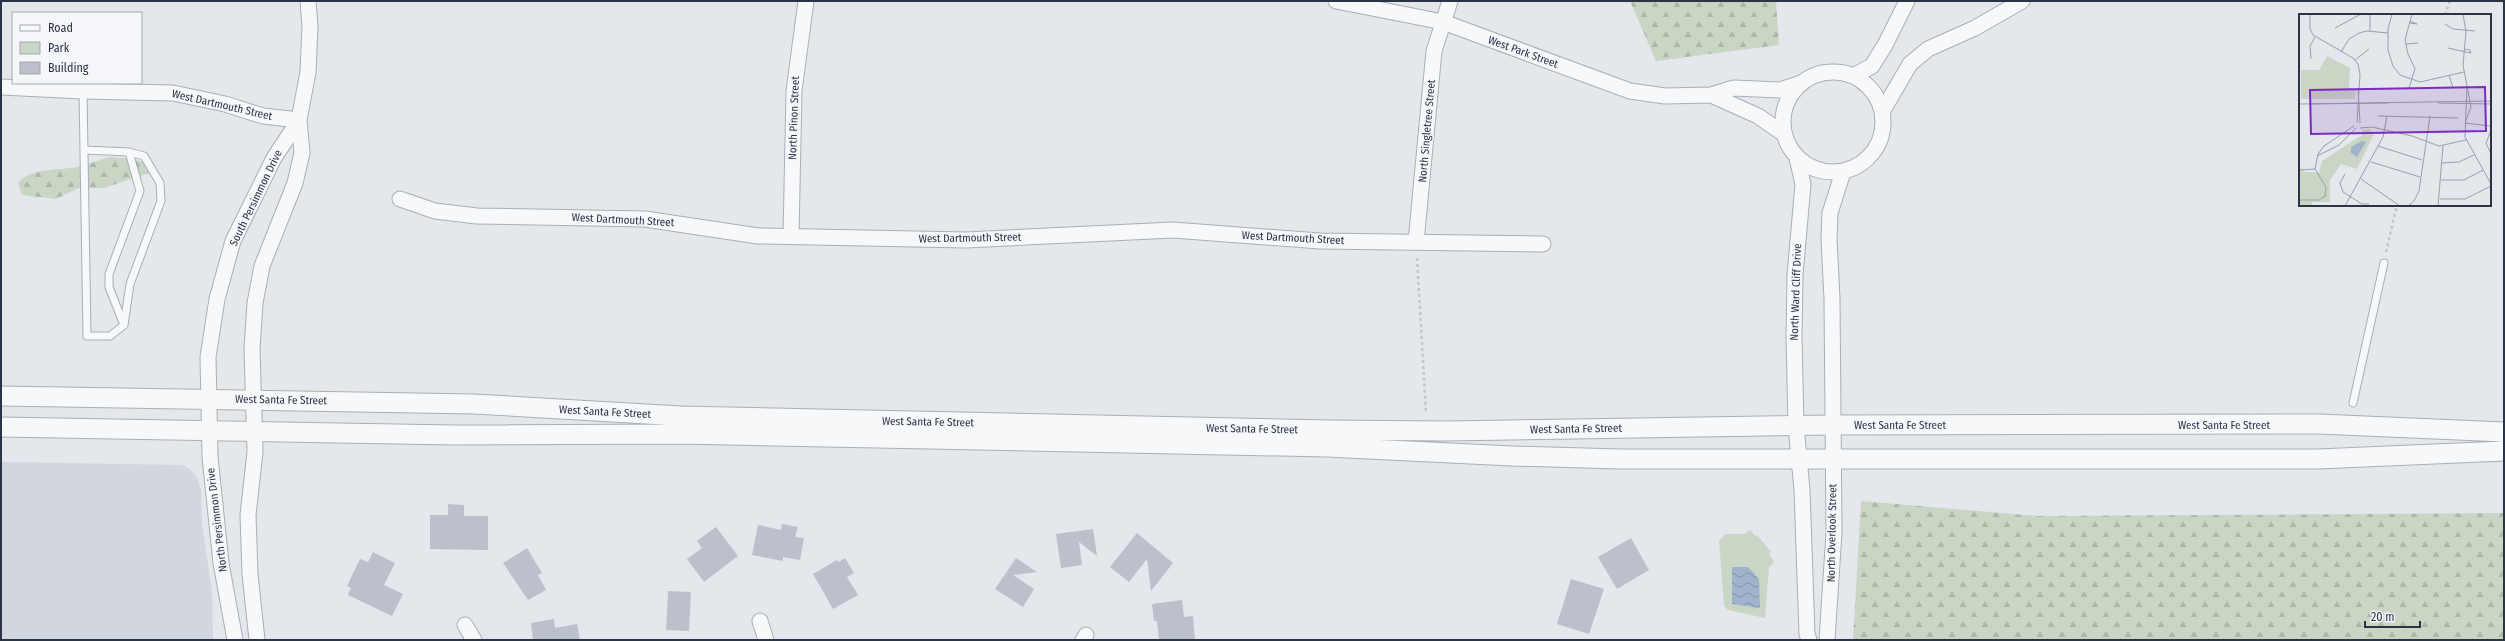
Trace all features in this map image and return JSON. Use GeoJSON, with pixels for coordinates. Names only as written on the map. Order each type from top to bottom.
{"type":"FeatureCollection","features":[{"type":"Feature","properties":{"kind":"street","name":"South Persimmon Drive"},"geometry":{"type":"LineString","coordinates":[[253,399],[252,349],[255,303],[262,266],[295,183],[302,152],[299,120],[308,72],[310,26],[308,1]]}},
{"type":"Feature","properties":{"kind":"street","name":"North Pinon Street"},"geometry":{"type":"LineString","coordinates":[[791,236],[794,91],[806,1]]}},
{"type":"Feature","properties":{"kind":"street","name":"West Park Street"},"geometry":{"type":"LineString","coordinates":[[1336,1],[1443,22],[1630,91],[1665,96],[1711,95],[1734,88],[1780,90],[1801,83]]}},
{"type":"Feature","properties":{"kind":"street","name":"North Singletree Street"},"geometry":{"type":"LineString","coordinates":[[1416,242],[1434,51],[1450,1]]}},
{"type":"Feature","properties":{"kind":"street"},"geometry":{"type":"LineString","coordinates":[[1853,76],[1872,66],[1885,45],[1907,1]]}},
{"type":"Feature","properties":{"kind":"street"},"geometry":{"type":"LineString","coordinates":[[1882,112],[1873,93],[1866,84],[1853,76],[1836,72],[1818,74],[1801,83],[1790,94],[1783,110],[1784,134],[1787,144],[1797,158],[1811,168],[1827,172],[1843,172],[1858,166],[1870,156],[1881,135],[1882,112],[1910,64],[1928,49],[1975,28],[2022,1]]}},
{"type":"Feature","properties":{"kind":"street","name":"West Dartmouth Street"},"geometry":{"type":"LineString","coordinates":[[1,87],[173,93],[225,104],[264,116],[299,120]]}},
{"type":"Feature","properties":{"kind":"street","name":"West Park Street"},"geometry":{"type":"LineString","coordinates":[[1711,95],[1758,116],[1784,134]]}},
{"type":"Feature","properties":{"kind":"street","name":"South Persimmon Drive"},"geometry":{"type":"LineString","coordinates":[[209,399],[208,357],[217,299],[233,241],[274,158],[299,120]]}},
{"type":"Feature","properties":{"kind":"street","name":"North Ward Cliff Drive"},"geometry":{"type":"LineString","coordinates":[[1796,426],[1794,336],[1795,275],[1803,184],[1797,158]]}},
{"type":"Feature","properties":{"kind":"street"},"geometry":{"type":"LineString","coordinates":[[1833,425],[1832,299],[1829,239],[1830,213],[1843,172]]}},
{"type":"Feature","properties":{"kind":"street","name":"West Dartmouth Street"},"geometry":{"type":"LineString","coordinates":[[400,199],[435,211],[477,216],[645,219],[732,234],[966,240],[1173,230],[1320,241],[1543,244]]}},
{"type":"Feature","properties":{"kind":"street","name":"West Santa Fe Street"},"geometry":{"type":"LineString","coordinates":[[1,396],[253,399],[474,404],[681,416],[1427,431],[1833,425],[2319,424],[2504,432]]}},
{"type":"Feature","properties":{"kind":"street","name":"North Persimmon Drive"},"geometry":{"type":"LineString","coordinates":[[209,399],[208,430],[221,563],[235,640]]}},
{"type":"Feature","properties":{"kind":"street"},"geometry":{"type":"LineString","coordinates":[[253,399],[254,452],[248,515],[250,574],[257,640]]}},
{"type":"Feature","properties":{"kind":"street","name":"North Overlook Street"},"geometry":{"type":"LineString","coordinates":[[1827,640],[1834,532],[1833,425]]}},
{"type":"Feature","properties":{"kind":"street"},"geometry":{"type":"LineString","coordinates":[[1796,426],[1797,458],[1802,490],[1807,634],[1809,640]]}},
{"type":"Feature","properties":{"kind":"street","name":"West Santa Fe Street"},"geometry":{"type":"LineString","coordinates":[[1,427],[453,435],[689,434],[1327,447],[1596,458],[2318,459],[2504,451]]}},
{"type":"Feature","properties":{"kind":"street"},"geometry":{"type":"LineString","coordinates":[[760,620],[766,640]]}},
{"type":"Feature","properties":{"kind":"street"},"geometry":{"type":"LineString","coordinates":[[465,625],[474,640]]}},
{"type":"Feature","properties":{"kind":"lane"},"geometry":{"type":"LineString","coordinates":[[83,91],[87,336],[110,336],[124,325],[130,284],[161,201],[160,183],[144,156],[129,152],[84,150]]}},
{"type":"Feature","properties":{"kind":"lane"},"geometry":{"type":"LineString","coordinates":[[124,325],[109,287],[109,274],[140,191],[129,152]]}},
{"type":"Feature","properties":{"kind":"lane"},"geometry":{"type":"LineString","coordinates":[[2353,403],[2384,263]]}},
{"type":"Feature","properties":{"kind":"path"},"geometry":{"type":"LineString","coordinates":[[2445,14],[2450,1]]}},
{"type":"Feature","properties":{"kind":"path"},"geometry":{"type":"LineString","coordinates":[[2384,263],[2397,206]]}},
{"type":"Feature","properties":{"kind":"path"},"geometry":{"type":"LineString","coordinates":[[1416,242],[1427,431]]}},
{"type":"Feature","properties":{"kind":"shaded area"},"geometry":{"type":"Polygon","coordinates":[[[1,462],[182,465],[190,469],[197,477],[201,490],[202,524],[212,591],[213,640],[1,640],[1,462]]]}},
{"type":"Feature","properties":{"kind":"green space"},"geometry":{"type":"Polygon","coordinates":[[[1630,1],[1776,1],[1779,45],[1656,61],[1630,1]]]}},
{"type":"Feature","properties":{"kind":"green space"},"geometry":{"type":"Polygon","coordinates":[[[109,157],[132,159],[146,163],[149,173],[104,188],[79,188],[56,199],[22,195],[18,183],[28,175],[42,171],[79,166],[109,157]]]}},
{"type":"Feature","properties":{"kind":"green space"},"geometry":{"type":"Polygon","coordinates":[[[1861,501],[2037,516],[2504,513],[2504,640],[1853,640],[1861,501]]]}},
{"type":"Feature","properties":{"kind":"green space"},"geometry":{"type":"Polygon","coordinates":[[[1750,530],[1755,536],[1757,535],[1771,552],[1769,554],[1774,562],[1769,567],[1765,618],[1728,610],[1724,605],[1719,541],[1725,534],[1745,534],[1750,530]]]}},
{"type":"Feature","properties":{"kind":"water"},"geometry":{"type":"Polygon","coordinates":[[[1732,567],[1748,567],[1759,579],[1760,608],[1732,604],[1732,567]]]}},
{"type":"Feature","properties":{"kind":"building"},"geometry":{"type":"Polygon","coordinates":[[[448,504],[464,505],[464,516],[488,516],[488,550],[430,549],[430,515],[448,515],[448,504]]]}},
{"type":"Feature","properties":{"kind":"building"},"geometry":{"type":"Polygon","coordinates":[[[782,524],[798,527],[795,537],[804,538],[800,560],[783,557],[783,561],[752,555],[758,525],[781,530],[782,524]]]}},
{"type":"Feature","properties":{"kind":"building"},"geometry":{"type":"Polygon","coordinates":[[[716,527],[738,556],[704,582],[687,559],[702,548],[697,541],[716,527]]]}},
{"type":"Feature","properties":{"kind":"building"},"geometry":{"type":"Polygon","coordinates":[[[1093,529],[1097,556],[1079,542],[1082,565],[1061,568],[1056,534],[1093,529]]]}},
{"type":"Feature","properties":{"kind":"building"},"geometry":{"type":"Polygon","coordinates":[[[1137,533],[1173,563],[1151,591],[1147,559],[1129,582],[1110,567],[1137,533]]]}},
{"type":"Feature","properties":{"kind":"building"},"geometry":{"type":"Polygon","coordinates":[[[1631,538],[1649,570],[1617,589],[1598,557],[1631,538]]]}},
{"type":"Feature","properties":{"kind":"building"},"geometry":{"type":"Polygon","coordinates":[[[527,548],[542,573],[538,575],[546,590],[528,600],[503,563],[527,548]]]}},
{"type":"Feature","properties":{"kind":"building"},"geometry":{"type":"Polygon","coordinates":[[[373,552],[395,563],[384,585],[403,594],[392,616],[348,595],[351,588],[347,586],[360,559],[368,562],[373,552]]]}},
{"type":"Feature","properties":{"kind":"building"},"geometry":{"type":"Polygon","coordinates":[[[845,558],[854,573],[847,577],[858,595],[833,609],[813,574],[837,560],[839,562],[845,558]]]}},
{"type":"Feature","properties":{"kind":"building"},"geometry":{"type":"Polygon","coordinates":[[[1016,558],[1037,572],[1013,575],[1034,589],[1023,607],[995,589],[1016,558]]]}},
{"type":"Feature","properties":{"kind":"building"},"geometry":{"type":"Polygon","coordinates":[[[1571,579],[1604,589],[1589,634],[1557,624],[1571,579]]]}},
{"type":"Feature","properties":{"kind":"building"},"geometry":{"type":"Polygon","coordinates":[[[668,591],[691,592],[689,631],[666,630],[668,591]]]}},
{"type":"Feature","properties":{"kind":"building"},"geometry":{"type":"Polygon","coordinates":[[[1182,600],[1184,617],[1193,616],[1195,640],[1159,640],[1157,621],[1154,621],[1152,604],[1182,600]]]}},
{"type":"Feature","properties":{"kind":"building"},"geometry":{"type":"Polygon","coordinates":[[[554,619],[555,628],[577,624],[580,640],[533,640],[531,623],[554,619]]]}}]}
